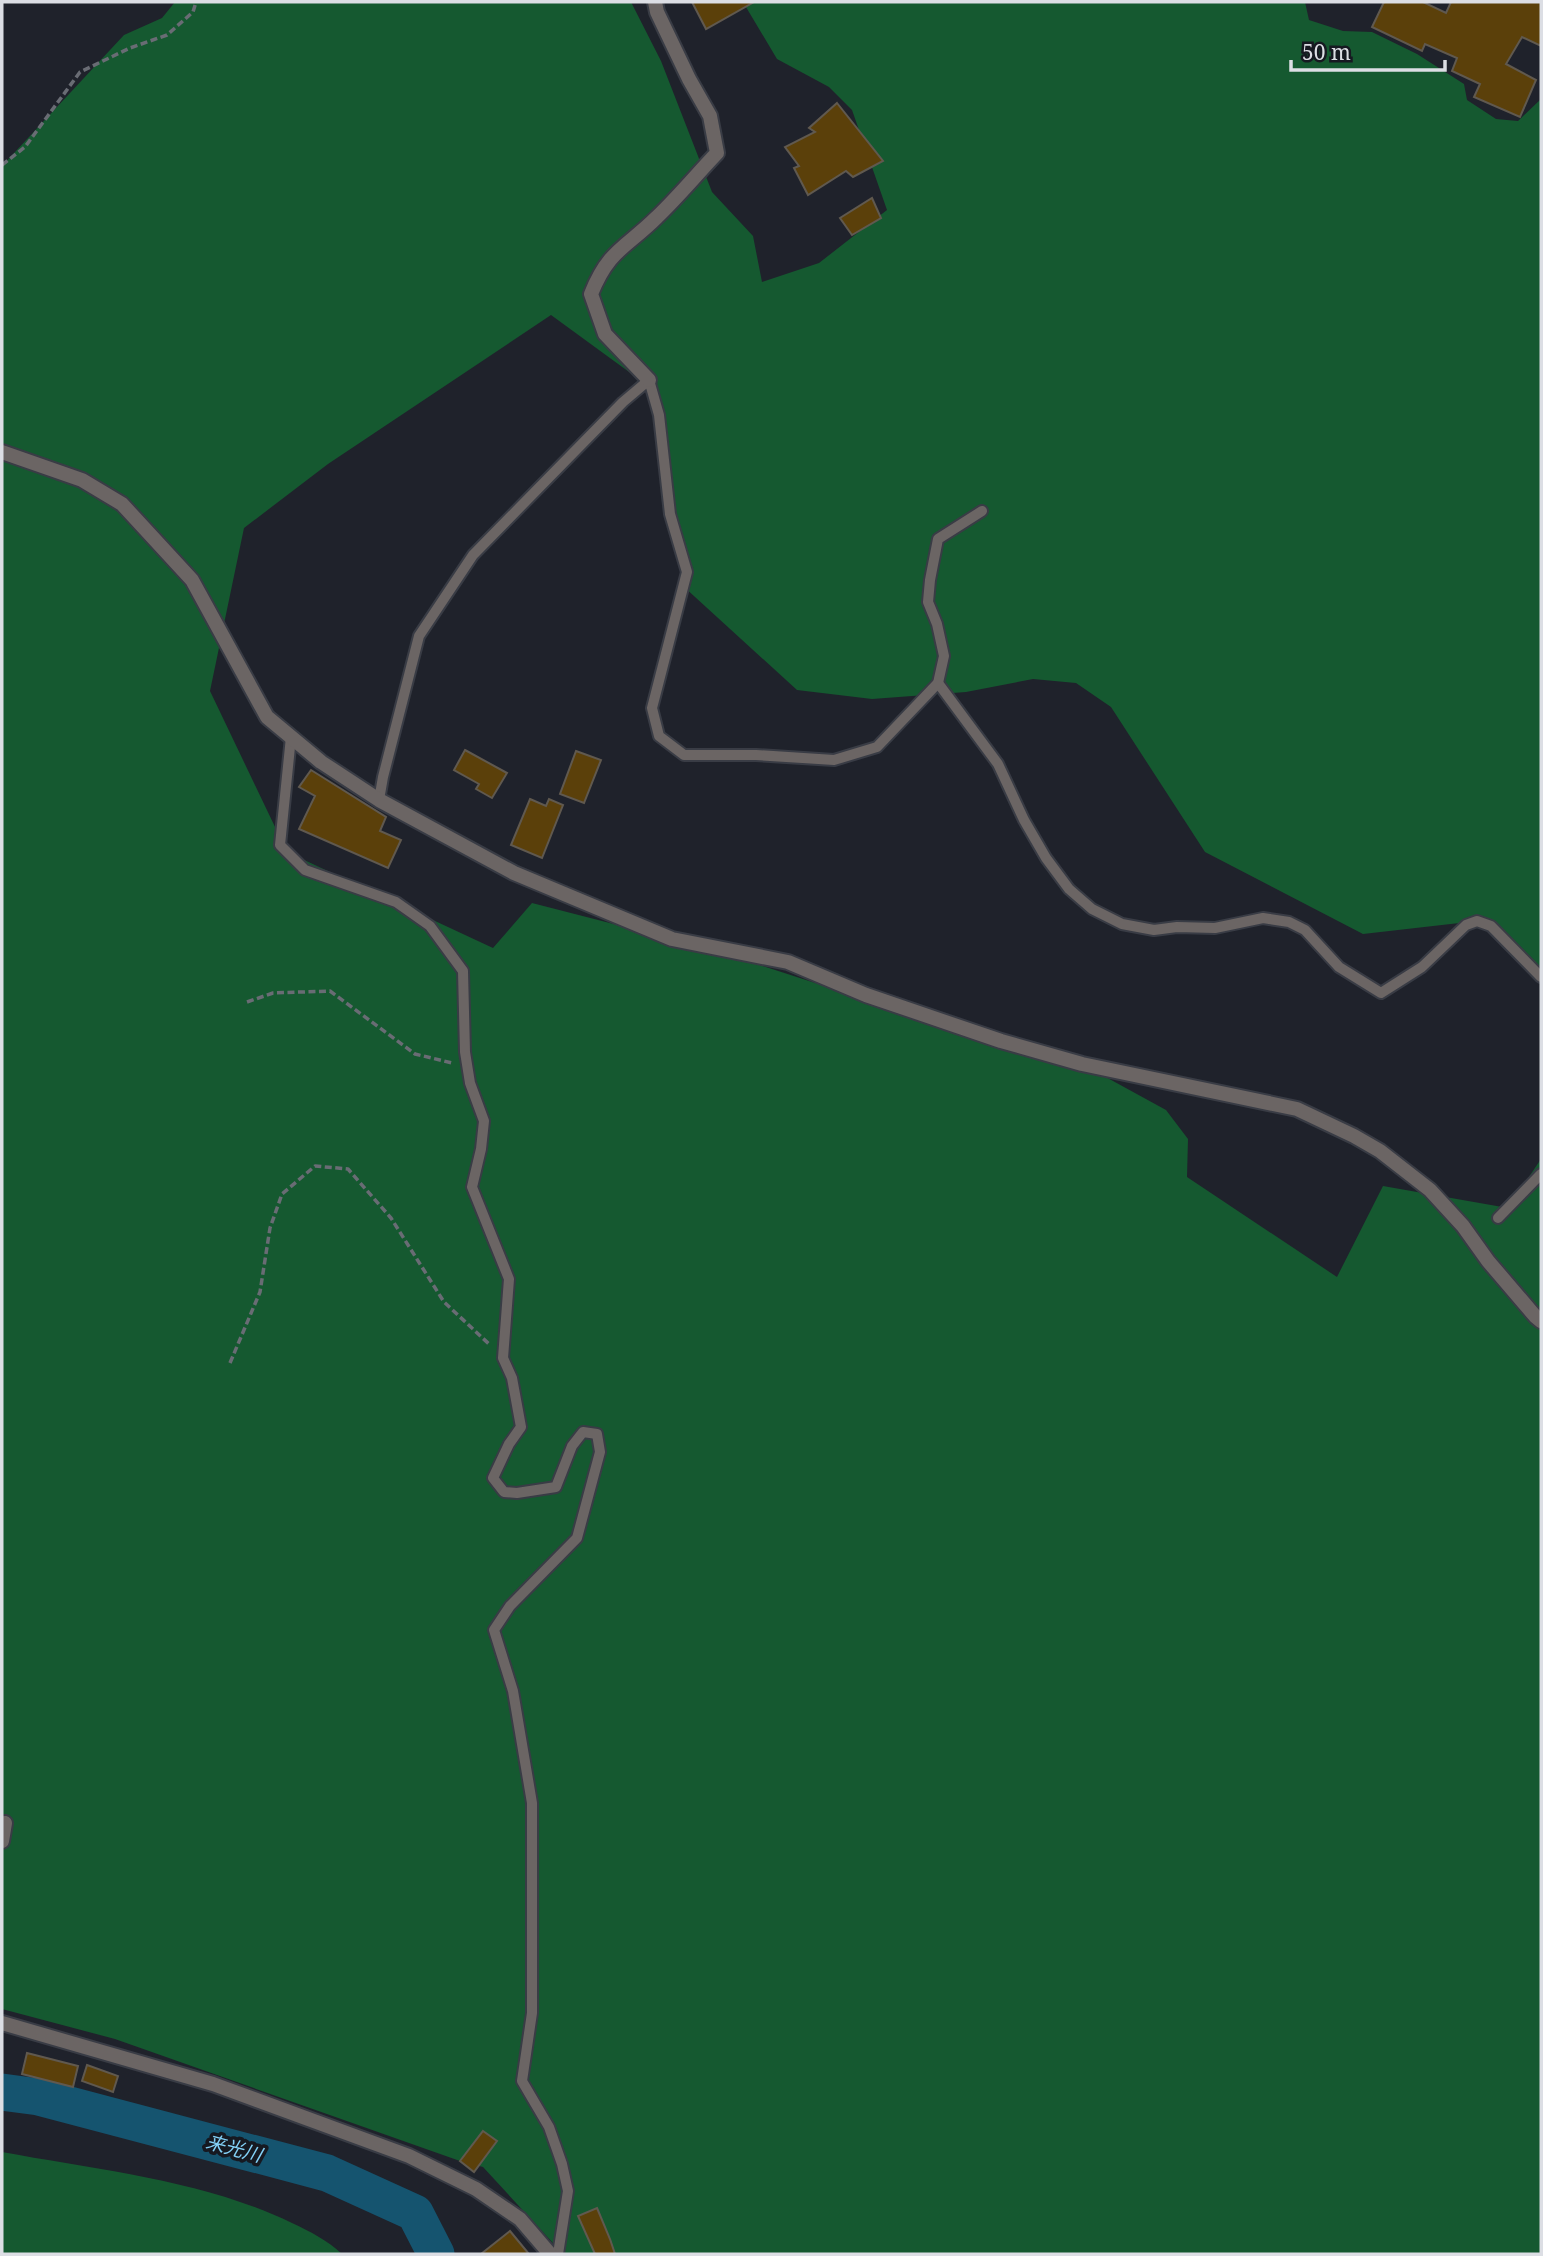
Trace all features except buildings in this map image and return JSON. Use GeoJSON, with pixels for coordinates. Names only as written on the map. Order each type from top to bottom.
{"type":"FeatureCollection","features":[{"type":"Feature","properties":{"kind":"street"},"geometry":{"type":"LineString","coordinates":[[649,380],[605,334],[591,294],[599,274],[613,254],[656,218],[717,153],[710,116],[684,69],[657,12],[655,2]]}},
{"type":"Feature","properties":{"kind":"street"},"geometry":{"type":"LineString","coordinates":[[2,452],[82,480],[122,504],[192,580],[267,717],[321,762],[379,800],[514,873],[672,939],[788,962],[866,995],[1001,1041],[1082,1064],[1297,1109],[1380,1151],[1430,1190],[1541,1321]]}},
{"type":"Feature","properties":{"kind":"street"},"geometry":{"type":"LineString","coordinates":[[2,1841],[5,1823]]}},
{"type":"Feature","properties":{"kind":"street"},"geometry":{"type":"LineString","coordinates":[[2,2023],[213,2084],[409,2157],[476,2189],[520,2219],[550,2254]]}},
{"type":"Feature","properties":{"kind":"lane"},"geometry":{"type":"LineString","coordinates":[[379,800],[419,636],[474,555],[623,402],[649,380],[659,415],[670,514],[687,572],[652,708],[659,736],[684,755],[756,755],[834,760],[877,747],[938,683],[944,656],[929,602],[930,580],[938,539],[982,511]]}},
{"type":"Feature","properties":{"kind":"lane"},"geometry":{"type":"LineString","coordinates":[[938,683],[998,764],[1024,820],[1046,858],[1069,889],[1092,909],[1122,924],[1154,930],[1177,926],[1215,928],[1263,918],[1289,922],[1305,930],[1339,967],[1381,993],[1422,967],[1466,925],[1477,921],[1491,926],[1541,977]]}},
{"type":"Feature","properties":{"kind":"lane"},"geometry":{"type":"LineString","coordinates":[[291,737],[280,845],[305,870],[396,902],[430,926],[463,971],[467,1067],[484,1121],[472,1187],[493,1233],[509,1279],[503,1358],[512,1378],[521,1427],[509,1444],[493,1478],[504,1492],[517,1493],[556,1486],[572,1446],[583,1433],[597,1434],[600,1452],[578,1538],[510,1606],[494,1630],[513,1691],[532,1803],[532,2014],[522,2081],[549,2127],[568,2191],[558,2254]]}},
{"type":"Feature","properties":{"kind":"lane"},"geometry":{"type":"LineString","coordinates":[[1498,1218],[1541,1174]]}},
{"type":"Feature","properties":{"kind":"path"},"geometry":{"type":"LineString","coordinates":[[2,165],[25,147],[80,72],[130,48],[167,35],[193,12],[196,2]]}},
{"type":"Feature","properties":{"kind":"path"},"geometry":{"type":"LineString","coordinates":[[247,1002],[273,993],[330,991],[415,1054],[467,1067]]}},
{"type":"Feature","properties":{"kind":"path"},"geometry":{"type":"LineString","coordinates":[[230,1363],[260,1292],[270,1228],[282,1194],[315,1166],[348,1169],[391,1218],[444,1301],[503,1358]]}},
{"type":"Feature","properties":{"kind":"green space"},"geometry":{"type":"Polygon","coordinates":[[[175,2],[631,2],[661,61],[712,192],[753,236],[762,282],[819,263],[887,210],[852,110],[829,87],[777,59],[743,2],[1305,2],[1309,20],[1343,31],[1372,32],[1417,54],[1464,84],[1467,100],[1496,119],[1518,121],[1541,99],[1541,979],[1477,921],[1363,934],[1205,852],[1111,707],[1076,683],[1033,679],[966,692],[872,699],[797,690],[683,586],[651,388],[551,315],[328,464],[244,528],[210,691],[287,852],[493,948],[532,903],[707,948],[874,1002],[1082,1064],[1166,1110],[1188,1139],[1187,1177],[1337,1277],[1383,1186],[1508,1208],[1541,1159],[1541,2254],[563,2254],[483,2167],[115,2039],[2,2009],[2,166],[124,35],[162,18],[175,2]]]}},
{"type":"Feature","properties":{"kind":"green space"},"geometry":{"type":"Polygon","coordinates":[[[2,2152],[150,2178],[223,2196],[299,2226],[325,2240],[342,2254],[2,2254],[2,2152]]]}},
{"type":"Feature","properties":{"kind":"waterway","name":"来光川"},"geometry":{"type":"LineString","coordinates":[[2,2092],[39,2097],[327,2173],[415,2213],[436,2254]]}}]}
